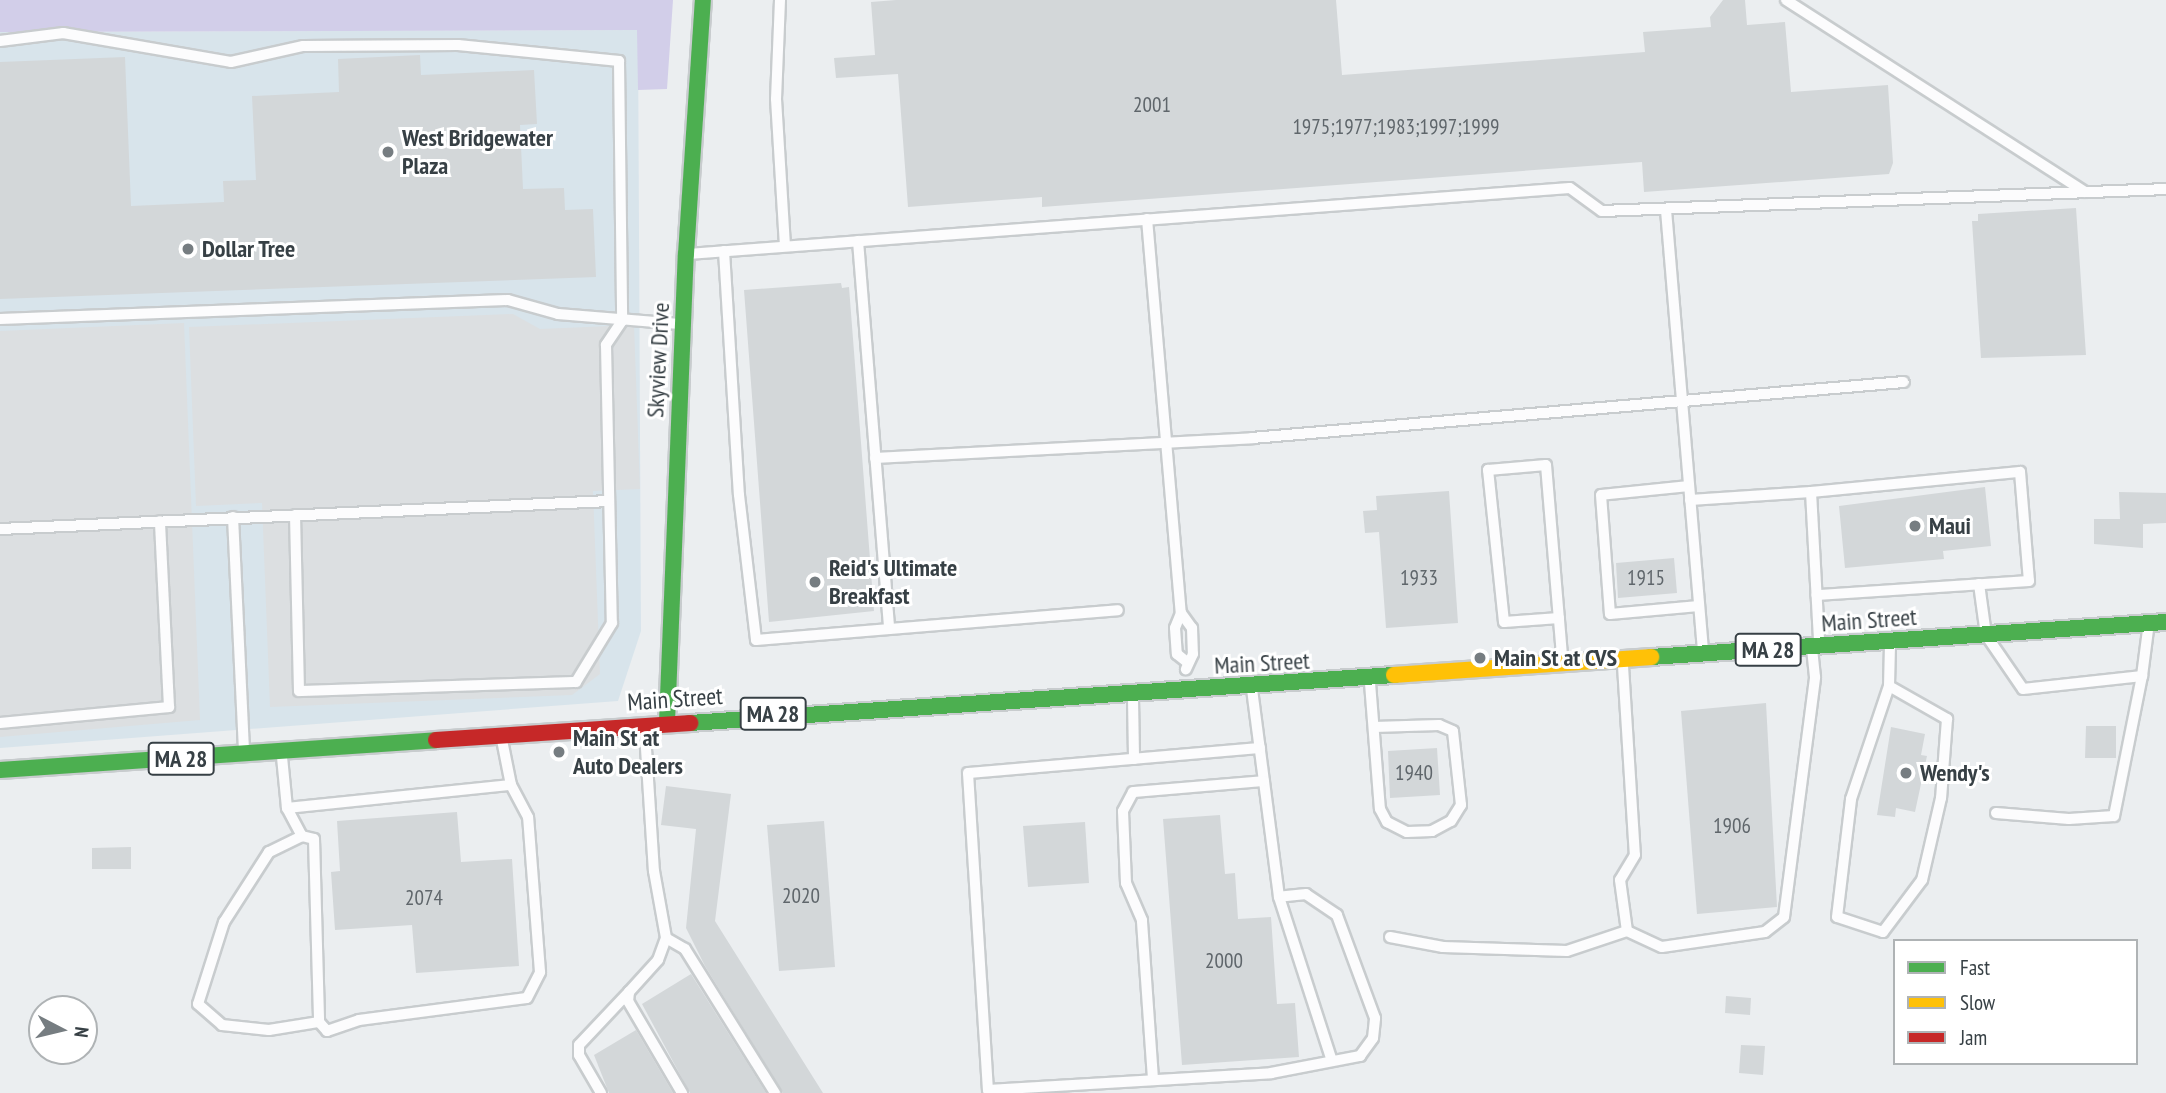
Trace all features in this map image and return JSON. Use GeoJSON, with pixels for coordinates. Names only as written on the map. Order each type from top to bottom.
{"type":"FeatureCollection","features":[{"type":"Feature","properties":{"kind":"main road","name":"Skyview Drive"},"geometry":{"type":"LineString","coordinates":[[667,722],[685,254],[703,0]]}},
{"type":"Feature","properties":{"kind":"main road","name":"Main Street"},"geometry":{"type":"LineString","coordinates":[[281,751],[667,722],[1132,692],[1370,680],[1563,663],[2166,621]]}},
{"type":"Feature","properties":{"kind":"main road","name":"MA 28"},"geometry":{"type":"LineString","coordinates":[[0,770],[281,751]]}},
{"type":"Feature","properties":{"kind":"lane"},"geometry":{"type":"LineString","coordinates":[[780,0],[776,99],[785,246]]}},
{"type":"Feature","properties":{"kind":"lane"},"geometry":{"type":"LineString","coordinates":[[1786,0],[2085,192]]}},
{"type":"Feature","properties":{"kind":"lane"},"geometry":{"type":"LineString","coordinates":[[0,41],[63,33],[231,62],[303,46],[445,45],[619,61],[622,321],[606,345],[612,623],[576,682],[299,691],[295,516]]}},
{"type":"Feature","properties":{"kind":"lane"},"geometry":{"type":"LineString","coordinates":[[685,254],[1570,188],[1602,211],[2166,189]]}},
{"type":"Feature","properties":{"kind":"lane"},"geometry":{"type":"LineString","coordinates":[[1666,210],[1703,655]]}},
{"type":"Feature","properties":{"kind":"lane"},"geometry":{"type":"LineString","coordinates":[[1147,219],[1181,614],[1175,628],[1177,654],[1187,662]]}},
{"type":"Feature","properties":{"kind":"lane"},"geometry":{"type":"LineString","coordinates":[[858,241],[889,629]]}},
{"type":"Feature","properties":{"kind":"lane"},"geometry":{"type":"LineString","coordinates":[[724,251],[739,495],[756,640],[1118,610]]}},
{"type":"Feature","properties":{"kind":"lane"},"geometry":{"type":"LineString","coordinates":[[0,319],[508,300],[558,314],[682,324]]}},
{"type":"Feature","properties":{"kind":"lane"},"geometry":{"type":"LineString","coordinates":[[875,458],[1165,441],[1904,383]]}},
{"type":"Feature","properties":{"kind":"lane"},"geometry":{"type":"LineString","coordinates":[[1559,618],[1504,622],[1488,470],[1546,465],[1563,663]]}},
{"type":"Feature","properties":{"kind":"lane"},"geometry":{"type":"LineString","coordinates":[[1690,500],[1811,492],[2020,472],[2029,581],[1816,595]]}},
{"type":"Feature","properties":{"kind":"lane"},"geometry":{"type":"LineString","coordinates":[[1689,486],[1601,495],[1610,614],[1699,606]]}},
{"type":"Feature","properties":{"kind":"lane"},"geometry":{"type":"LineString","coordinates":[[1390,937],[1443,947],[1567,951],[1628,931],[1662,947],[1765,932],[1784,917],[1815,677],[1816,595],[1811,492]]}},
{"type":"Feature","properties":{"kind":"lane"},"geometry":{"type":"LineString","coordinates":[[0,529],[609,500]]}},
{"type":"Feature","properties":{"kind":"lane"},"geometry":{"type":"LineString","coordinates":[[233,517],[244,754]]}},
{"type":"Feature","properties":{"kind":"lane"},"geometry":{"type":"LineString","coordinates":[[0,723],[169,707],[160,521]]}},
{"type":"Feature","properties":{"kind":"lane"},"geometry":{"type":"LineString","coordinates":[[1979,584],[1986,635],[2023,689],[2142,676]]}},
{"type":"Feature","properties":{"kind":"lane"},"geometry":{"type":"LineString","coordinates":[[1181,614],[1192,628],[1193,654],[1187,662],[1186,689]]}},
{"type":"Feature","properties":{"kind":"lane"},"geometry":{"type":"LineString","coordinates":[[1996,813],[2069,819],[2114,816],[2142,676],[2149,623]]}},
{"type":"Feature","properties":{"kind":"lane"},"geometry":{"type":"LineString","coordinates":[[1889,686],[1947,719],[1941,798],[1922,880],[1883,932],[1837,917],[1850,799],[1889,686],[1890,642]]}},
{"type":"Feature","properties":{"kind":"lane"},"geometry":{"type":"LineString","coordinates":[[1622,660],[1635,855],[1620,880],[1628,931]]}},
{"type":"Feature","properties":{"kind":"lane"},"geometry":{"type":"LineString","coordinates":[[1370,680],[1380,808],[1387,821],[1407,832],[1432,831],[1451,821],[1461,805],[1453,731],[1439,724],[1374,727]]}},
{"type":"Feature","properties":{"kind":"lane"},"geometry":{"type":"LineString","coordinates":[[1252,686],[1279,897],[1332,1061]]}},
{"type":"Feature","properties":{"kind":"lane"},"geometry":{"type":"LineString","coordinates":[[1132,692],[1134,759]]}},
{"type":"Feature","properties":{"kind":"lane"},"geometry":{"type":"LineString","coordinates":[[601,1093],[579,1055],[579,1045],[658,960],[666,938],[654,871],[644,724]]}},
{"type":"Feature","properties":{"kind":"lane"},"geometry":{"type":"LineString","coordinates":[[319,1022],[269,1030],[222,1025],[198,1004],[224,922],[269,852],[302,836],[314,839],[319,1022],[327,1031],[359,1020],[527,998],[540,972],[528,817],[511,785],[501,734]]}},
{"type":"Feature","properties":{"kind":"lane"},"geometry":{"type":"LineString","coordinates":[[1260,748],[968,773],[988,1090],[1270,1073],[1360,1056],[1373,1038],[1376,1018],[1337,915],[1306,894],[1279,897]]}},
{"type":"Feature","properties":{"kind":"lane"},"geometry":{"type":"LineString","coordinates":[[281,751],[287,808],[302,836]]}},
{"type":"Feature","properties":{"kind":"lane"},"geometry":{"type":"LineString","coordinates":[[1153,1079],[1142,920],[1126,883],[1123,811],[1133,792],[1264,781]]}},
{"type":"Feature","properties":{"kind":"lane"},"geometry":{"type":"LineString","coordinates":[[287,808],[511,785]]}},
{"type":"Feature","properties":{"kind":"lane"},"geometry":{"type":"LineString","coordinates":[[666,938],[685,949],[775,1093]]}},
{"type":"Feature","properties":{"kind":"lane"},"geometry":{"type":"LineString","coordinates":[[629,992],[632,1011],[682,1093]]}},
{"type":"Feature","properties":{"kind":"shaded area"},"geometry":{"type":"Polygon","coordinates":[[[0,0],[673,0],[667,89],[638,90],[637,30],[0,32],[0,0]]]}},
{"type":"Feature","properties":{"kind":"shaded area","name":"West Bridgewater Plaza"},"geometry":{"type":"Polygon","coordinates":[[[638,30],[641,631],[618,701],[0,748],[0,32],[638,30]]]}},
{"type":"Feature","properties":{"kind":"shaded area"},"geometry":{"type":"Polygon","coordinates":[[[513,314],[540,329],[634,325],[640,489],[593,491],[600,674],[572,695],[270,707],[262,503],[196,506],[189,327],[513,314]]]}},
{"type":"Feature","properties":{"kind":"shaded area"},"geometry":{"type":"Polygon","coordinates":[[[184,323],[200,720],[0,737],[0,331],[184,323]]]}},
{"type":"Feature","properties":{"kind":"building"},"geometry":{"type":"Polygon","coordinates":[[[1336,0],[1342,75],[1645,52],[1643,32],[1711,27],[1710,17],[1723,0],[1745,0],[1747,25],[1785,22],[1791,92],[1888,85],[1893,163],[1889,174],[1644,192],[1642,162],[1042,207],[1042,197],[908,207],[898,74],[836,78],[834,58],[875,55],[871,2],[1336,0]]]}},
{"type":"Feature","properties":{"kind":"building","name":"West Bridgewater Plaza"},"geometry":{"type":"Polygon","coordinates":[[[420,55],[421,75],[534,70],[537,124],[520,125],[523,189],[564,188],[565,210],[593,209],[596,277],[0,299],[0,62],[125,57],[131,206],[224,202],[223,181],[256,180],[252,96],[339,92],[338,59],[420,55]]]}},
{"type":"Feature","properties":{"kind":"building"},"geometry":{"type":"Polygon","coordinates":[[[2076,208],[2086,355],[1981,358],[1972,221],[1978,221],[1978,214],[2076,208]]]}},
{"type":"Feature","properties":{"kind":"building"},"geometry":{"type":"Polygon","coordinates":[[[841,283],[842,288],[849,287],[874,611],[769,622],[744,290],[841,283]]]}},
{"type":"Feature","properties":{"kind":"building","name":"Maui"},"geometry":{"type":"Polygon","coordinates":[[[1985,487],[1991,546],[1943,551],[1944,559],[1845,568],[1839,506],[1985,487]]]}},
{"type":"Feature","properties":{"kind":"building"},"geometry":{"type":"Polygon","coordinates":[[[1449,491],[1458,623],[1386,628],[1379,532],[1365,533],[1363,511],[1377,510],[1376,496],[1449,491]]]}},
{"type":"Feature","properties":{"kind":"building"},"geometry":{"type":"Polygon","coordinates":[[[2119,492],[2166,493],[2166,523],[2143,524],[2143,548],[2094,544],[2094,519],[2120,519],[2119,492]]]}},
{"type":"Feature","properties":{"kind":"building"},"geometry":{"type":"Polygon","coordinates":[[[1674,558],[1677,593],[1618,598],[1616,563],[1674,558]]]}},
{"type":"Feature","properties":{"kind":"building"},"geometry":{"type":"Polygon","coordinates":[[[1766,703],[1777,907],[1697,914],[1681,711],[1766,703]]]}},
{"type":"Feature","properties":{"kind":"building"},"geometry":{"type":"Polygon","coordinates":[[[2086,726],[2116,726],[2116,758],[2085,758],[2086,726]]]}},
{"type":"Feature","properties":{"kind":"building","name":"Wendy's"},"geometry":{"type":"Polygon","coordinates":[[[1891,727],[1925,734],[1921,755],[1927,756],[1915,812],[1896,808],[1895,817],[1877,815],[1891,727]]]}},
{"type":"Feature","properties":{"kind":"building"},"geometry":{"type":"Polygon","coordinates":[[[1437,748],[1440,795],[1390,798],[1388,751],[1437,748]]]}},
{"type":"Feature","properties":{"kind":"building"},"geometry":{"type":"Polygon","coordinates":[[[666,786],[731,794],[715,921],[823,1093],[783,1093],[705,966],[686,928],[696,829],[661,825],[666,786]]]}},
{"type":"Feature","properties":{"kind":"building"},"geometry":{"type":"Polygon","coordinates":[[[457,812],[461,862],[512,859],[519,966],[416,973],[412,925],[335,930],[331,872],[340,871],[337,821],[457,812]]]}},
{"type":"Feature","properties":{"kind":"building"},"geometry":{"type":"Polygon","coordinates":[[[1220,815],[1225,874],[1235,873],[1238,919],[1271,917],[1277,1004],[1295,1003],[1299,1057],[1182,1065],[1163,819],[1220,815]]]}},
{"type":"Feature","properties":{"kind":"building"},"geometry":{"type":"Polygon","coordinates":[[[824,821],[835,967],[779,971],[767,825],[824,821]]]}},
{"type":"Feature","properties":{"kind":"building"},"geometry":{"type":"Polygon","coordinates":[[[1085,822],[1089,883],[1028,887],[1023,826],[1085,822]]]}},
{"type":"Feature","properties":{"kind":"building"},"geometry":{"type":"Polygon","coordinates":[[[131,847],[131,869],[92,869],[92,848],[131,847]]]}},
{"type":"Feature","properties":{"kind":"building"},"geometry":{"type":"Polygon","coordinates":[[[691,974],[766,1093],[690,1093],[642,1004],[691,974]]]}},
{"type":"Feature","properties":{"kind":"building"},"geometry":{"type":"Polygon","coordinates":[[[1726,996],[1751,998],[1750,1015],[1725,1013],[1726,996]]]}},
{"type":"Feature","properties":{"kind":"building"},"geometry":{"type":"Polygon","coordinates":[[[636,1030],[673,1093],[609,1093],[594,1055],[636,1030]]]}},
{"type":"Feature","properties":{"kind":"building"},"geometry":{"type":"Polygon","coordinates":[[[1741,1045],[1765,1046],[1763,1075],[1739,1073],[1741,1045]]]}},
{"type":"Feature","properties":{"kind":"traffic: fast"},"geometry":{"type":"LineString","coordinates":[[667,722],[686,254],[703,0]]}},
{"type":"Feature","properties":{"kind":"traffic: fast"},"geometry":{"type":"LineString","coordinates":[[1651,657],[2166,622]]}},
{"type":"Feature","properties":{"kind":"traffic: fast"},"geometry":{"type":"LineString","coordinates":[[690,723],[1394,675]]}},
{"type":"Feature","properties":{"kind":"traffic: fast"},"geometry":{"type":"LineString","coordinates":[[0,770],[436,740]]}},
{"type":"Feature","properties":{"kind":"traffic: slow"},"geometry":{"type":"LineString","coordinates":[[1394,675],[1651,657]]}},
{"type":"Feature","properties":{"kind":"traffic: jam"},"geometry":{"type":"LineString","coordinates":[[436,740],[690,723]]}},
{"type":"Feature","properties":{"kind":"place","name":"West Bridgewater Plaza"},"geometry":{"type":"Point","coordinates":[388,152]}},
{"type":"Feature","properties":{"kind":"place","name":"Dollar Tree"},"geometry":{"type":"Point","coordinates":[188,249]}},
{"type":"Feature","properties":{"kind":"place","name":"Maui"},"geometry":{"type":"Point","coordinates":[1915,526]}},
{"type":"Feature","properties":{"kind":"place","name":"Reid's Ultimate Breakfast"},"geometry":{"type":"Point","coordinates":[815,582]}},
{"type":"Feature","properties":{"kind":"place","name":"Main St at CVS"},"geometry":{"type":"Point","coordinates":[1480,658]}},
{"type":"Feature","properties":{"kind":"place","name":"Main St at Auto Dealers"},"geometry":{"type":"Point","coordinates":[559,752]}},
{"type":"Feature","properties":{"kind":"place","name":"Wendy's"},"geometry":{"type":"Point","coordinates":[1906,773]}}]}
